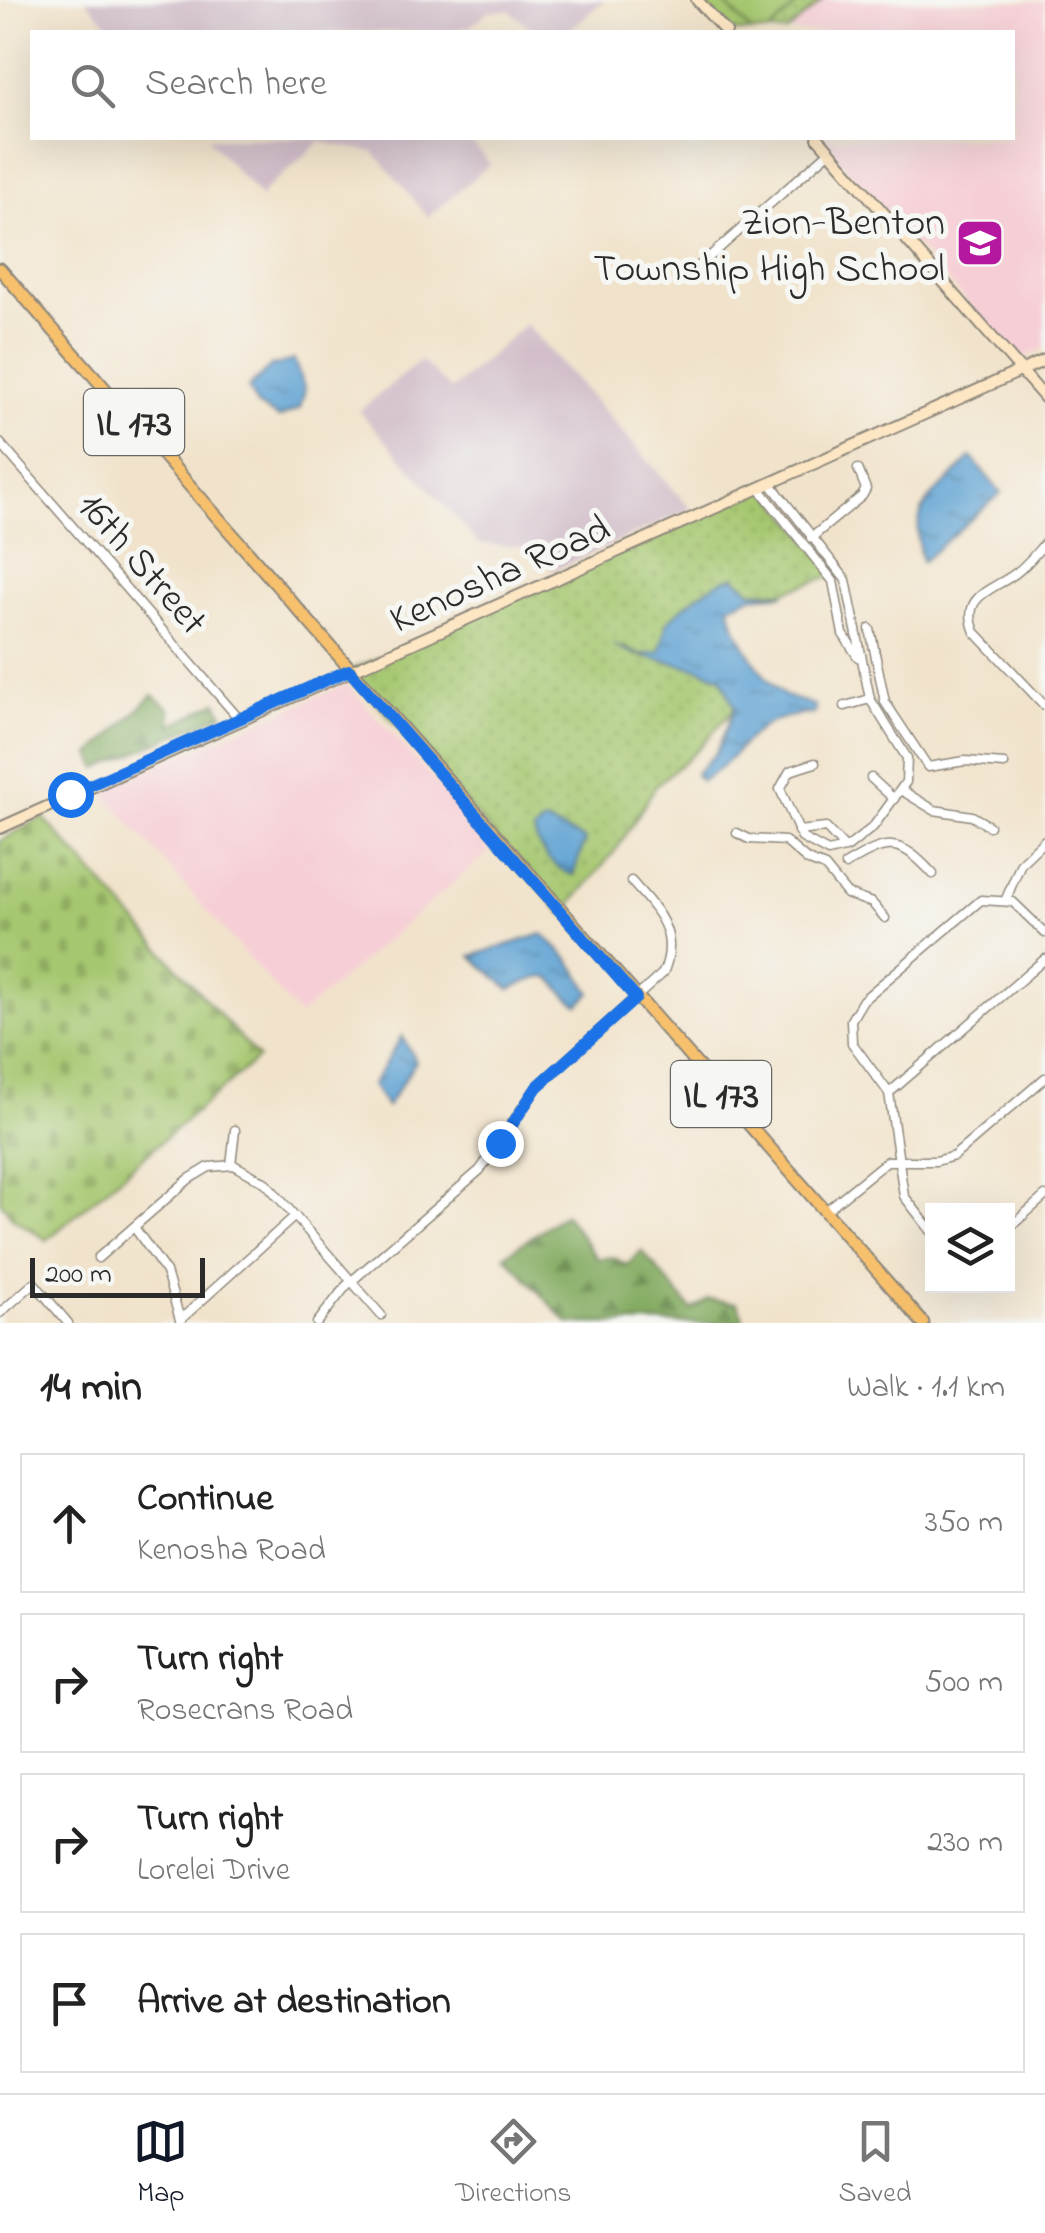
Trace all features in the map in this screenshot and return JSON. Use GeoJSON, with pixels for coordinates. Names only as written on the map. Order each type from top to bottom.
{"type":"FeatureCollection","features":[{"type":"Feature","properties":{"kind":"main road","name":"IL 173"},"geometry":{"type":"LineString","coordinates":[[0,269],[922,1323]]}},
{"type":"Feature","properties":{"kind":"street"},"geometry":{"type":"LineString","coordinates":[[697,0],[724,30]]}},
{"type":"Feature","properties":{"kind":"street"},"geometry":{"type":"LineString","coordinates":[[820,140],[1045,398]]}},
{"type":"Feature","properties":{"kind":"street"},"geometry":{"type":"LineString","coordinates":[[699,266],[830,151]]}},
{"type":"Feature","properties":{"kind":"street","name":"Kenosha Road"},"geometry":{"type":"LineString","coordinates":[[0,828],[1045,360]]}},
{"type":"Feature","properties":{"kind":"street","name":"16th Street"},"geometry":{"type":"LineString","coordinates":[[0,444],[242,721]]}},
{"type":"Feature","properties":{"kind":"street"},"geometry":{"type":"LineString","coordinates":[[810,538],[862,496],[866,489],[858,469]]}},
{"type":"Feature","properties":{"kind":"street"},"geometry":{"type":"LineString","coordinates":[[764,486],[846,580],[858,656],[870,699],[907,758],[901,790],[874,827],[845,848],[816,849],[798,831],[780,782],[790,771],[816,762]]}},
{"type":"Feature","properties":{"kind":"street"},"geometry":{"type":"LineString","coordinates":[[764,486],[833,580],[843,634],[858,656]]}},
{"type":"Feature","properties":{"kind":"street"},"geometry":{"type":"LineString","coordinates":[[1045,542],[1016,573],[978,595],[971,606],[970,620],[975,632],[1045,706]]}},
{"type":"Feature","properties":{"kind":"street"},"geometry":{"type":"LineString","coordinates":[[870,629],[886,702],[928,767],[966,762],[1004,764]]}},
{"type":"Feature","properties":{"kind":"street"},"geometry":{"type":"LineString","coordinates":[[845,706],[870,699]]}},
{"type":"Feature","properties":{"kind":"street"},"geometry":{"type":"LineString","coordinates":[[890,734],[901,725]]}},
{"type":"Feature","properties":{"kind":"street"},"geometry":{"type":"LineString","coordinates":[[871,778],[894,800]]}},
{"type":"Feature","properties":{"kind":"street"},"geometry":{"type":"LineString","coordinates":[[901,790],[934,810],[972,816],[989,826]]}},
{"type":"Feature","properties":{"kind":"street"},"geometry":{"type":"LineString","coordinates":[[874,827],[882,844]]}},
{"type":"Feature","properties":{"kind":"street"},"geometry":{"type":"LineString","coordinates":[[798,831],[826,828],[845,848]]}},
{"type":"Feature","properties":{"kind":"street"},"geometry":{"type":"LineString","coordinates":[[737,833],[748,839],[785,841],[825,867],[846,894],[872,902],[884,918]]}},
{"type":"Feature","properties":{"kind":"street"},"geometry":{"type":"LineString","coordinates":[[1006,899],[1020,862],[1045,840]]}},
{"type":"Feature","properties":{"kind":"street"},"geometry":{"type":"LineString","coordinates":[[844,865],[882,844],[908,850],[933,874]]}},
{"type":"Feature","properties":{"kind":"street"},"geometry":{"type":"LineString","coordinates":[[811,861],[816,849]]}},
{"type":"Feature","properties":{"kind":"street"},"geometry":{"type":"LineString","coordinates":[[316,1323],[352,1281],[480,1170],[537,1087],[663,972],[670,944],[661,915],[631,881]]}},
{"type":"Feature","properties":{"kind":"street"},"geometry":{"type":"LineString","coordinates":[[925,1223],[904,1196],[889,1093],[852,1043],[850,1028],[858,1006],[981,900],[1006,899],[1022,907],[1045,932]]}},
{"type":"Feature","properties":{"kind":"street"},"geometry":{"type":"LineString","coordinates":[[889,1093],[1045,959]]}},
{"type":"Feature","properties":{"kind":"street"},"geometry":{"type":"LineString","coordinates":[[824,1212],[878,1166],[898,1159],[936,1161],[954,1156],[1045,1078]]}},
{"type":"Feature","properties":{"kind":"street"},"geometry":{"type":"LineString","coordinates":[[231,1165],[234,1130]]}},
{"type":"Feature","properties":{"kind":"street"},"geometry":{"type":"LineString","coordinates":[[98,1258],[198,1173],[231,1165],[257,1174],[381,1315]]}},
{"type":"Feature","properties":{"kind":"street"},"geometry":{"type":"LineString","coordinates":[[1015,1223],[1045,1196]]}},
{"type":"Feature","properties":{"kind":"street"},"geometry":{"type":"LineString","coordinates":[[134,1227],[166,1272],[181,1321],[296,1216]]}},
{"type":"Feature","properties":{"kind":"street"},"geometry":{"type":"LineString","coordinates":[[0,1314],[34,1283],[68,1323]]}},
{"type":"Feature","properties":{"kind":"shaded area"},"geometry":{"type":"Polygon","coordinates":[[[86,0],[604,0],[569,30],[534,30],[509,10],[488,12],[469,27],[456,30],[113,30],[86,0]]]}},
{"type":"Feature","properties":{"kind":"shaded area","name":"Zion-Benton Township High School"},"geometry":{"type":"Polygon","coordinates":[[[823,0],[1045,2],[1045,348],[1019,360],[822,140],[1015,140],[1015,30],[789,30],[823,0]]]}},
{"type":"Feature","properties":{"kind":"shaded area"},"geometry":{"type":"Polygon","coordinates":[[[209,140],[469,140],[490,164],[428,217],[374,152],[320,142],[263,192],[262,199],[209,140]]]}},
{"type":"Feature","properties":{"kind":"shaded area"},"geometry":{"type":"Polygon","coordinates":[[[526,324],[691,509],[552,571],[541,548],[479,544],[359,411],[421,360],[451,390],[526,324]]]}},
{"type":"Feature","properties":{"kind":"shaded area"},"geometry":{"type":"Polygon","coordinates":[[[347,684],[473,823],[489,852],[299,1016],[101,790],[347,684]]]}},
{"type":"Feature","properties":{"kind":"green space"},"geometry":{"type":"Polygon","coordinates":[[[701,0],[823,0],[789,30],[726,30],[701,0]]]}},
{"type":"Feature","properties":{"kind":"green space"},"geometry":{"type":"Polygon","coordinates":[[[722,0],[802,0],[771,30],[750,30],[722,0]]]}},
{"type":"Feature","properties":{"kind":"green space"},"geometry":{"type":"Polygon","coordinates":[[[764,486],[837,574],[783,592],[751,590],[734,577],[677,617],[669,627],[661,652],[640,655],[625,648],[644,658],[665,656],[721,677],[735,708],[693,754],[657,784],[618,847],[563,914],[349,671],[764,486]]]}},
{"type":"Feature","properties":{"kind":"green space"},"geometry":{"type":"Polygon","coordinates":[[[153,695],[170,709],[172,725],[217,702],[223,714],[98,769],[91,755],[153,695]]]}},
{"type":"Feature","properties":{"kind":"green space"},"geometry":{"type":"Polygon","coordinates":[[[43,817],[258,1058],[47,1240],[13,1218],[0,1201],[0,841],[43,817]]]}},
{"type":"Feature","properties":{"kind":"green space"},"geometry":{"type":"Polygon","coordinates":[[[565,1214],[598,1259],[613,1257],[627,1265],[642,1251],[692,1310],[709,1299],[737,1303],[743,1316],[740,1323],[568,1323],[505,1255],[565,1214]]]}},
{"type":"Feature","properties":{"kind":"water"},"geometry":{"type":"Polygon","coordinates":[[[294,360],[305,390],[300,408],[279,418],[257,405],[248,388],[271,366],[294,360]]]}},
{"type":"Feature","properties":{"kind":"water"},"geometry":{"type":"Polygon","coordinates":[[[971,457],[1001,493],[922,562],[918,542],[921,513],[971,457]]]}},
{"type":"Feature","properties":{"kind":"water"},"geometry":{"type":"Polygon","coordinates":[[[734,577],[753,592],[785,594],[750,597],[730,606],[732,615],[742,640],[768,679],[784,695],[815,706],[814,714],[791,716],[760,728],[718,770],[701,781],[695,774],[716,753],[735,708],[721,677],[639,655],[612,644],[640,655],[660,652],[667,622],[708,588],[734,577]]]}},
{"type":"Feature","properties":{"kind":"water"},"geometry":{"type":"Polygon","coordinates":[[[545,822],[585,840],[573,875],[554,863],[539,845],[534,831],[545,822]]]}},
{"type":"Feature","properties":{"kind":"water"},"geometry":{"type":"Polygon","coordinates":[[[543,934],[570,960],[591,993],[579,1005],[548,978],[510,989],[471,956],[543,934]]]}},
{"type":"Feature","properties":{"kind":"water"},"geometry":{"type":"Polygon","coordinates":[[[402,1036],[416,1062],[386,1107],[372,1085],[402,1036]]]}},
{"type":"Feature","properties":{"kind":"place","name":"Zion-Benton Township High School"},"geometry":{"type":"Point","coordinates":[980,243]}},
{"type":"Feature","properties":{"kind":"route"},"geometry":{"type":"LineString","coordinates":[[70,794],[242,721],[349,670],[636,998],[537,1087],[500,1143]]}}]}
